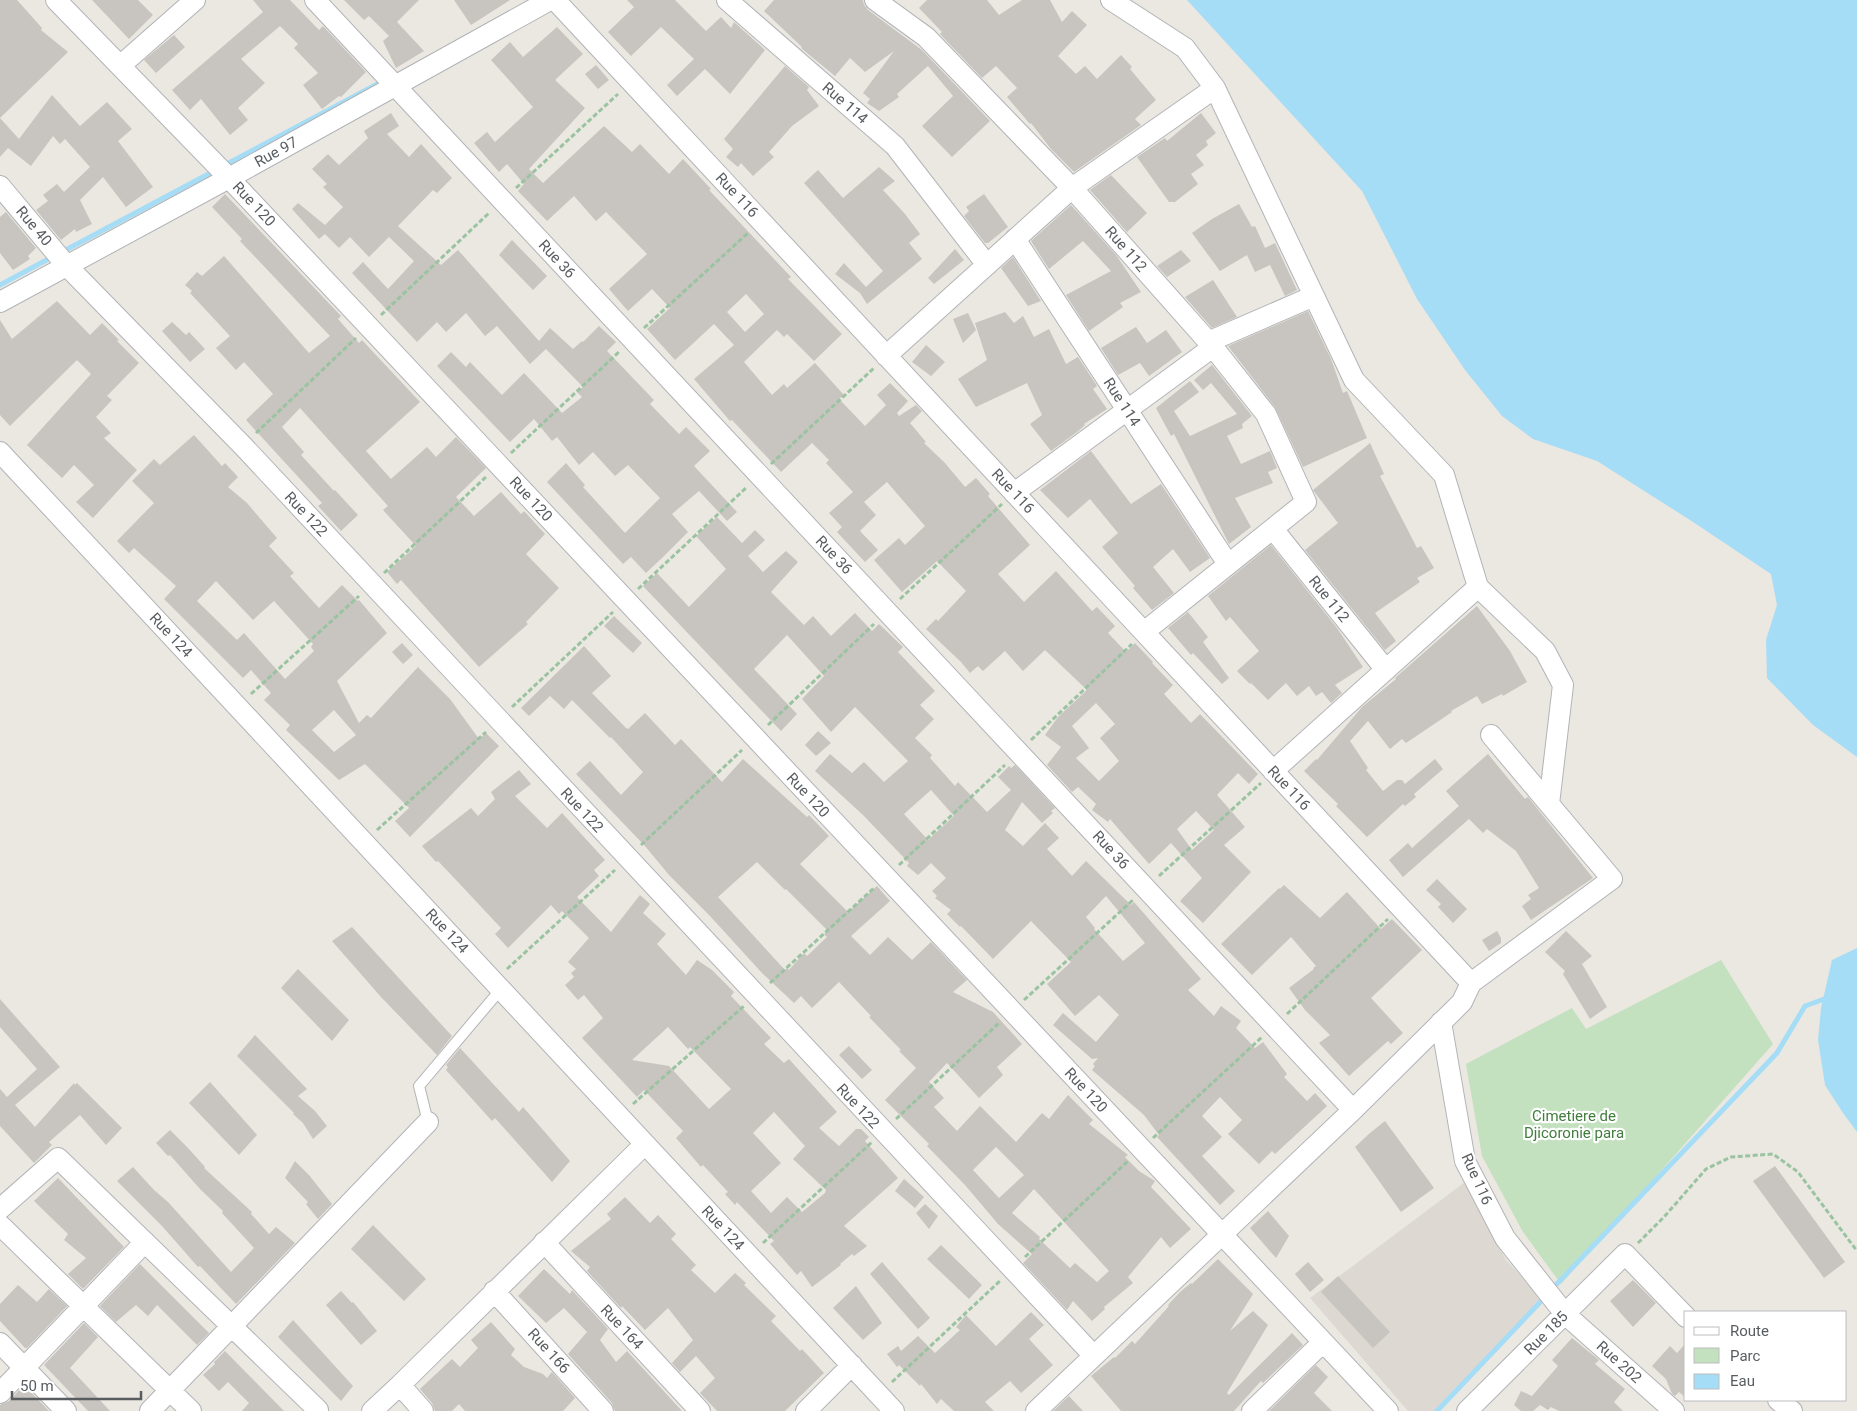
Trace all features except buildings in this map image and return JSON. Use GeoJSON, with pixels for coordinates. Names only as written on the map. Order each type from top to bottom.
{"type":"FeatureCollection","features":[{"type":"Feature","properties":{"kind":"street","name":"Rue 120"},"geometry":{"type":"LineString","coordinates":[[56,0],[229,178],[1388,1411]]}},
{"type":"Feature","properties":{"kind":"street"},"geometry":{"type":"LineString","coordinates":[[120,66],[195,0]]}},
{"type":"Feature","properties":{"kind":"street","name":"Rue 36"},"geometry":{"type":"LineString","coordinates":[[315,0],[1353,1110]]}},
{"type":"Feature","properties":{"kind":"street","name":"Rue 97"},"geometry":{"type":"LineString","coordinates":[[0,302],[229,178],[550,0]]}},
{"type":"Feature","properties":{"kind":"street","name":"Rue 116"},"geometry":{"type":"LineString","coordinates":[[555,0],[1470,983]]}},
{"type":"Feature","properties":{"kind":"street","name":"Rue 114"},"geometry":{"type":"LineString","coordinates":[[727,0],[895,146],[987,265]]}},
{"type":"Feature","properties":{"kind":"street","name":"Rue 112"},"geometry":{"type":"LineString","coordinates":[[875,0],[926,37],[1072,188],[1210,344],[1266,414],[1306,502],[1144,632]]}},
{"type":"Feature","properties":{"kind":"street"},"geometry":{"type":"LineString","coordinates":[[1112,0],[1186,48],[1215,88],[1354,380],[1444,475],[1478,587],[1545,651],[1563,685],[1549,804]]}},
{"type":"Feature","properties":{"kind":"street"},"geometry":{"type":"LineString","coordinates":[[886,356],[1072,188],[1215,88]]}},
{"type":"Feature","properties":{"kind":"street","name":"Rue 40"},"geometry":{"type":"LineString","coordinates":[[0,186],[67,266]]}},
{"type":"Feature","properties":{"kind":"street","name":"Rue 114"},"geometry":{"type":"LineString","coordinates":[[1015,239],[1228,564]]}},
{"type":"Feature","properties":{"kind":"street","name":"Rue 122"},"geometry":{"type":"LineString","coordinates":[[67,266],[243,446],[1094,1356]]}},
{"type":"Feature","properties":{"kind":"street"},"geometry":{"type":"LineString","coordinates":[[1014,493],[1127,410],[1210,344],[1314,296]]}},
{"type":"Feature","properties":{"kind":"street","name":"Rue 124"},"geometry":{"type":"LineString","coordinates":[[0,452],[894,1411]]}},
{"type":"Feature","properties":{"kind":"street","name":"Rue 112"},"geometry":{"type":"LineString","coordinates":[[1273,529],[1386,670]]}},
{"type":"Feature","properties":{"kind":"street"},"geometry":{"type":"LineString","coordinates":[[1273,771],[1478,587]]}},
{"type":"Feature","properties":{"kind":"street"},"geometry":{"type":"LineString","coordinates":[[1036,1411],[1353,1110],[1462,1002],[1470,983],[1612,879],[1491,735]]}},
{"type":"Feature","properties":{"kind":"street","name":"Rue 116"},"geometry":{"type":"LineString","coordinates":[[1441,1022],[1465,1161],[1505,1238],[1565,1314]]}},
{"type":"Feature","properties":{"kind":"street"},"geometry":{"type":"LineString","coordinates":[[150,1411],[428,1122]]}},
{"type":"Feature","properties":{"kind":"street"},"geometry":{"type":"LineString","coordinates":[[372,1411],[646,1144]]}},
{"type":"Feature","properties":{"kind":"street"},"geometry":{"type":"LineString","coordinates":[[191,1411],[83,1306],[1,1212],[58,1158],[317,1411]]}},
{"type":"Feature","properties":{"kind":"street"},"geometry":{"type":"LineString","coordinates":[[0,1393],[145,1242]]}},
{"type":"Feature","properties":{"kind":"street","name":"Rue 164"},"geometry":{"type":"LineString","coordinates":[[544,1242],[700,1411]]}},
{"type":"Feature","properties":{"kind":"street"},"geometry":{"type":"LineString","coordinates":[[1625,1254],[1684,1315]]}},
{"type":"Feature","properties":{"kind":"street","name":"Rue 185"},"geometry":{"type":"LineString","coordinates":[[1479,1407],[1565,1314],[1625,1254]]}},
{"type":"Feature","properties":{"kind":"street","name":"Rue 166"},"geometry":{"type":"LineString","coordinates":[[494,1291],[603,1411]]}},
{"type":"Feature","properties":{"kind":"street","name":"Rue 202"},"geometry":{"type":"LineString","coordinates":[[1565,1314],[1674,1411]]}},
{"type":"Feature","properties":{"kind":"street"},"geometry":{"type":"LineString","coordinates":[[1252,1411],[1323,1342]]}},
{"type":"Feature","properties":{"kind":"street"},"geometry":{"type":"LineString","coordinates":[[0,1343],[66,1411]]}},
{"type":"Feature","properties":{"kind":"street"},"geometry":{"type":"LineString","coordinates":[[806,1411],[852,1366]]}},
{"type":"Feature","properties":{"kind":"street"},"geometry":{"type":"LineString","coordinates":[[400,1385],[423,1411]]}},
{"type":"Feature","properties":{"kind":"street"},"geometry":{"type":"LineString","coordinates":[[1779,1401],[1792,1411]]}},
{"type":"Feature","properties":{"kind":"lane"},"geometry":{"type":"LineString","coordinates":[[428,1122],[419,1086],[500,989]]}},
{"type":"Feature","properties":{"kind":"path"},"geometry":{"type":"LineString","coordinates":[[243,446],[502,200],[631,82]]}},
{"type":"Feature","properties":{"kind":"path"},"geometry":{"type":"LineString","coordinates":[[1625,1254],[1664,1217],[1706,1169],[1731,1157],[1773,1154],[1798,1172],[1857,1251]]}},
{"type":"Feature","properties":{"kind":"shaded area"},"geometry":{"type":"Polygon","coordinates":[[[1465,1182],[1506,1260],[1542,1299],[1434,1411],[1408,1411],[1310,1298],[1465,1182]]]}},
{"type":"Feature","properties":{"kind":"green space","name":"Cimetiere de Djicoronie para"},"geometry":{"type":"Polygon","coordinates":[[[1721,960],[1773,1044],[1561,1284],[1523,1232],[1482,1156],[1466,1064],[1572,1008],[1586,1029],[1721,960]]]}},
{"type":"Feature","properties":{"kind":"water"},"geometry":{"type":"Polygon","coordinates":[[[1187,0],[1857,0],[1857,757],[1813,725],[1767,678],[1766,640],[1777,605],[1771,574],[1597,461],[1533,439],[1502,416],[1465,370],[1417,299],[1362,191],[1187,0]]]}},
{"type":"Feature","properties":{"kind":"water"},"geometry":{"type":"Polygon","coordinates":[[[1857,948],[1857,1132],[1825,1085],[1818,1040],[1821,1008],[1832,960],[1857,948]]]}},
{"type":"Feature","properties":{"kind":"waterway"},"geometry":{"type":"LineString","coordinates":[[223,166],[383,81]]}},
{"type":"Feature","properties":{"kind":"waterway"},"geometry":{"type":"LineString","coordinates":[[62,252],[216,170]]}},
{"type":"Feature","properties":{"kind":"waterway"},"geometry":{"type":"LineString","coordinates":[[0,285],[52,257]]}},
{"type":"Feature","properties":{"kind":"waterway"},"geometry":{"type":"LineString","coordinates":[[1552,1289],[1777,1053],[1805,1006],[1827,998]]}},
{"type":"Feature","properties":{"kind":"waterway"},"geometry":{"type":"LineString","coordinates":[[1437,1411],[1545,1297]]}}]}
